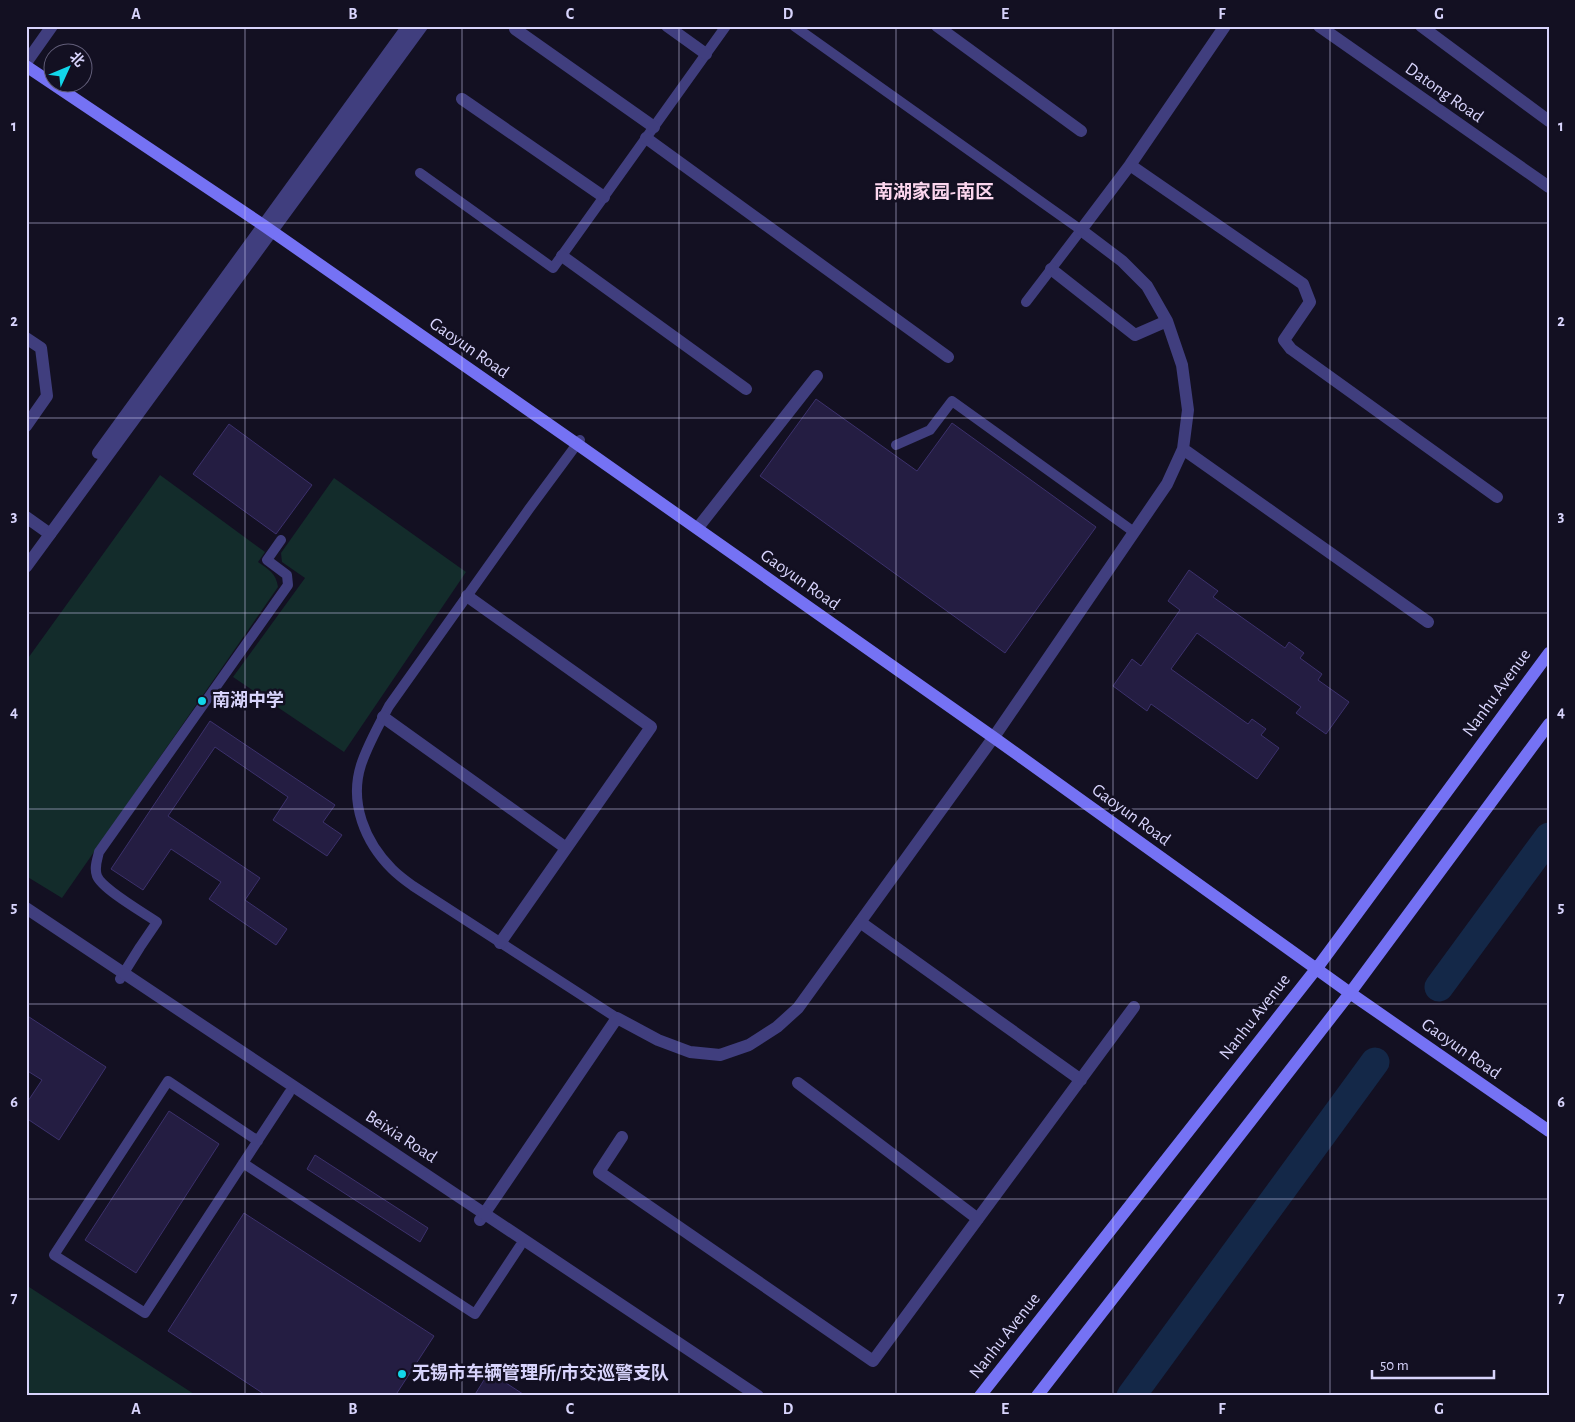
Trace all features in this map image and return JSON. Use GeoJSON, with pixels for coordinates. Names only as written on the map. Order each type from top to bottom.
{"type":"FeatureCollection","features":[{"type":"Feature","properties":{"kind":"main road"},"geometry":{"type":"LineString","coordinates":[[27,62],[42,71]]}},
{"type":"Feature","properties":{"kind":"main road","name":"Gaoyun Road"},"geometry":{"type":"LineString","coordinates":[[27,62],[270,225]]}},
{"type":"Feature","properties":{"kind":"main road","name":"Gaoyun Road"},"geometry":{"type":"LineString","coordinates":[[76,92],[270,225],[578,442],[1549,1131]]}},
{"type":"Feature","properties":{"kind":"main road","name":"Gaoyun Road"},"geometry":{"type":"LineString","coordinates":[[578,442],[700,525],[994,736]]}},
{"type":"Feature","properties":{"kind":"main road","name":"Nanhu Avenue"},"geometry":{"type":"LineString","coordinates":[[980,1396],[1318,966],[1549,653]]}},
{"type":"Feature","properties":{"kind":"main road"},"geometry":{"type":"LineString","coordinates":[[1037,1396],[1352,990],[1549,724]]}},
{"type":"Feature","properties":{"kind":"main road","name":"Gaoyun Road"},"geometry":{"type":"LineString","coordinates":[[1352,990],[1549,1125]]}},
{"type":"Feature","properties":{"kind":"street"},"geometry":{"type":"LineString","coordinates":[[27,62],[52,26]]}},
{"type":"Feature","properties":{"kind":"street"},"geometry":{"type":"LineString","coordinates":[[26,567],[47,532],[270,225],[408,26]]}},
{"type":"Feature","properties":{"kind":"street"},"geometry":{"type":"LineString","coordinates":[[270,225],[422,26]]}},
{"type":"Feature","properties":{"kind":"street"},"geometry":{"type":"LineString","coordinates":[[667,26],[706,54]]}},
{"type":"Feature","properties":{"kind":"street"},"geometry":{"type":"LineString","coordinates":[[936,26],[1081,131]]}},
{"type":"Feature","properties":{"kind":"street"},"geometry":{"type":"LineString","coordinates":[[482,1216],[617,1018],[658,1040],[690,1052],[720,1055],[748,1044],[777,1028],[798,1008],[994,736],[1168,484],[1183,449],[1188,410],[1182,365],[1167,321],[1147,286],[1122,261],[1081,230],[1130,165],[1225,26]]}},
{"type":"Feature","properties":{"kind":"street","name":"Datong Road"},"geometry":{"type":"LineString","coordinates":[[1319,26],[1549,187]]}},
{"type":"Feature","properties":{"kind":"street"},"geometry":{"type":"LineString","coordinates":[[1422,26],[1549,121]]}},
{"type":"Feature","properties":{"kind":"street"},"geometry":{"type":"LineString","coordinates":[[516,29],[654,127]]}},
{"type":"Feature","properties":{"kind":"street"},"geometry":{"type":"LineString","coordinates":[[462,99],[604,197]]}},
{"type":"Feature","properties":{"kind":"street"},"geometry":{"type":"LineString","coordinates":[[646,138],[948,357]]}},
{"type":"Feature","properties":{"kind":"street"},"geometry":{"type":"LineString","coordinates":[[1130,165],[1303,284],[1310,302],[1284,340],[1291,349],[1497,497]]}},
{"type":"Feature","properties":{"kind":"street"},"geometry":{"type":"LineString","coordinates":[[562,256],[746,389]]}},
{"type":"Feature","properties":{"kind":"street"},"geometry":{"type":"LineString","coordinates":[[1051,269],[1135,334],[1167,321]]}},
{"type":"Feature","properties":{"kind":"street"},"geometry":{"type":"LineString","coordinates":[[26,338],[41,348],[47,396],[26,426]]}},
{"type":"Feature","properties":{"kind":"street"},"geometry":{"type":"LineString","coordinates":[[700,525],[817,376]]}},
{"type":"Feature","properties":{"kind":"street"},"geometry":{"type":"LineString","coordinates":[[1183,449],[1428,622]]}},
{"type":"Feature","properties":{"kind":"street"},"geometry":{"type":"LineString","coordinates":[[26,517],[47,532]]}},
{"type":"Feature","properties":{"kind":"street"},"geometry":{"type":"LineString","coordinates":[[26,553],[47,532]]}},
{"type":"Feature","properties":{"kind":"street"},"geometry":{"type":"LineString","coordinates":[[466,596],[651,727],[500,943]]}},
{"type":"Feature","properties":{"kind":"street"},"geometry":{"type":"LineString","coordinates":[[383,717],[566,848]]}},
{"type":"Feature","properties":{"kind":"street","name":"Beixia Road"},"geometry":{"type":"LineString","coordinates":[[26,908],[289,1094],[482,1216],[520,1246],[746,1396]]}},
{"type":"Feature","properties":{"kind":"street","name":"Beixia Road"},"geometry":{"type":"LineString","coordinates":[[26,916],[122,976],[482,1216],[758,1396]]}},
{"type":"Feature","properties":{"kind":"street"},"geometry":{"type":"LineString","coordinates":[[860,922],[1080,1080]]}},
{"type":"Feature","properties":{"kind":"street"},"geometry":{"type":"LineString","coordinates":[[622,1137],[599,1172],[873,1361],[1134,1007]]}},
{"type":"Feature","properties":{"kind":"street"},"geometry":{"type":"LineString","coordinates":[[798,1083],[978,1219]]}},
{"type":"Feature","properties":{"kind":"lane"},"geometry":{"type":"LineString","coordinates":[[420,173],[553,268],[726,26]]}},
{"type":"Feature","properties":{"kind":"lane"},"geometry":{"type":"LineString","coordinates":[[794,26],[1081,230],[1026,302]]}},
{"type":"Feature","properties":{"kind":"lane"},"geometry":{"type":"LineString","coordinates":[[896,445],[930,430],[952,401],[1134,532]]}},
{"type":"Feature","properties":{"kind":"lane"},"geometry":{"type":"LineString","coordinates":[[578,442],[389,706],[361,766],[356,796],[361,821],[373,847],[393,870],[413,886],[617,1018]]}},
{"type":"Feature","properties":{"kind":"lane"},"geometry":{"type":"LineString","coordinates":[[122,976],[157,922],[106,887],[97,876],[96,864],[99,852],[288,585],[287,575],[267,560],[281,540]]}},
{"type":"Feature","properties":{"kind":"lane"},"geometry":{"type":"LineString","coordinates":[[258,1141],[168,1081],[54,1255],[145,1312],[243,1163],[258,1141],[289,1094]]}},
{"type":"Feature","properties":{"kind":"lane"},"geometry":{"type":"LineString","coordinates":[[243,1163],[475,1314],[520,1246]]}},
{"type":"Feature","properties":{"kind":"green space"},"geometry":{"type":"Polygon","coordinates":[[[160,475],[265,552],[258,562],[274,575],[278,587],[62,898],[26,876],[26,661],[160,475]]]}},
{"type":"Feature","properties":{"kind":"green space"},"geometry":{"type":"Polygon","coordinates":[[[334,478],[466,572],[344,752],[233,677],[305,578],[282,562],[281,553],[334,478]]]}},
{"type":"Feature","properties":{"kind":"green space"},"geometry":{"type":"Polygon","coordinates":[[[26,1285],[197,1396],[26,1396],[26,1285]]]}},
{"type":"Feature","properties":{"kind":"building"},"geometry":{"type":"Polygon","coordinates":[[[816,399],[917,471],[952,423],[1096,527],[1005,653],[760,476],[816,399]]]}},
{"type":"Feature","properties":{"kind":"building"},"geometry":{"type":"Polygon","coordinates":[[[229,424],[312,485],[276,534],[193,474],[229,424]]]}},
{"type":"Feature","properties":{"kind":"building"},"geometry":{"type":"Polygon","coordinates":[[[1189,570],[1218,591],[1213,597],[1285,648],[1289,642],[1304,653],[1300,658],[1322,674],[1318,680],[1349,702],[1326,734],[1296,713],[1301,707],[1197,633],[1171,669],[1248,724],[1252,719],[1266,729],[1261,735],[1279,748],[1257,779],[1151,704],[1147,711],[1113,686],[1132,659],[1141,666],[1180,610],[1168,601],[1189,570]]]}},
{"type":"Feature","properties":{"kind":"building"},"geometry":{"type":"Polygon","coordinates":[[[210,721],[335,805],[323,822],[342,835],[327,856],[273,820],[288,797],[215,747],[168,816],[260,878],[245,900],[287,929],[276,945],[209,899],[221,882],[171,849],[143,890],[111,869],[210,721]]]}},
{"type":"Feature","properties":{"kind":"building"},"geometry":{"type":"Polygon","coordinates":[[[26,1015],[106,1067],[59,1140],[26,1118],[26,1104],[42,1080],[26,1070],[26,1015]]]}},
{"type":"Feature","properties":{"kind":"building"},"geometry":{"type":"Polygon","coordinates":[[[169,1111],[219,1144],[136,1273],[85,1240],[169,1111]]]}},
{"type":"Feature","properties":{"kind":"building"},"geometry":{"type":"Polygon","coordinates":[[[315,1155],[428,1228],[420,1242],[307,1169],[315,1155]]]}},
{"type":"Feature","properties":{"kind":"building"},"geometry":{"type":"Polygon","coordinates":[[[244,1213],[434,1336],[395,1396],[267,1396],[168,1331],[244,1213]]]}},
{"type":"Feature","properties":{"kind":"building"},"geometry":{"type":"Polygon","coordinates":[[[489,1372],[526,1396],[474,1396],[489,1372]]]}},
{"type":"Feature","properties":{"kind":"waterway"},"geometry":{"type":"LineString","coordinates":[[1439,987],[1549,837]]}},
{"type":"Feature","properties":{"kind":"waterway"},"geometry":{"type":"LineString","coordinates":[[1131,1396],[1375,1062]]}},
{"type":"Feature","properties":{"kind":"place","name":"南湖中学"},"geometry":{"type":"Point","coordinates":[202,701]}},
{"type":"Feature","properties":{"kind":"place","name":"无锡市车辆管理所/市交巡警支队"},"geometry":{"type":"Point","coordinates":[402,1374]}},
{"type":"Feature","properties":{"kind":"district","name":"南湖家园-南区"},"geometry":{"type":"Point","coordinates":[934,192]}}]}
